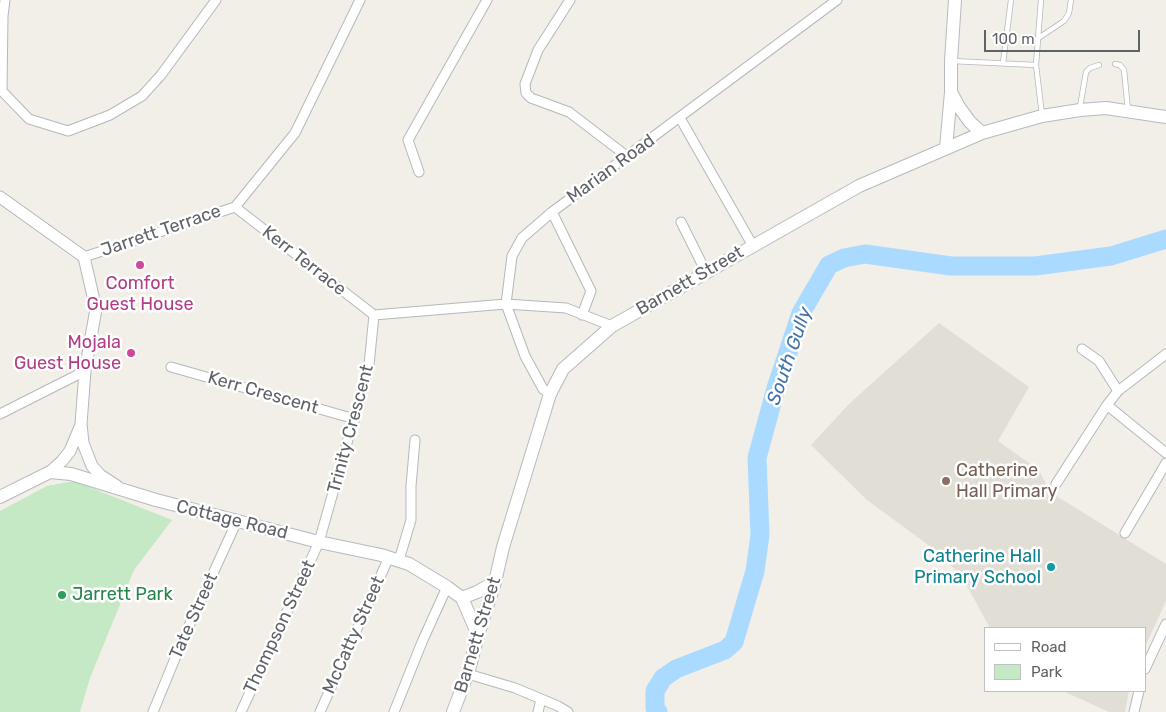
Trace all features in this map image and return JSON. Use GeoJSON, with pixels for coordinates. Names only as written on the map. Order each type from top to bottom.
{"type":"FeatureCollection","features":[{"type":"Feature","properties":{"kind":"main road"},"geometry":{"type":"LineString","coordinates":[[946,148],[951,92],[955,0]]}},
{"type":"Feature","properties":{"kind":"main road"},"geometry":{"type":"LineString","coordinates":[[951,92],[970,122],[982,133]]}},
{"type":"Feature","properties":{"kind":"main road","name":"Barnett Street"},"geometry":{"type":"LineString","coordinates":[[454,712],[468,674],[495,582],[503,547],[550,394],[563,369],[612,326],[859,186],[982,133],[1042,116],[1080,110],[1106,108],[1166,118]]}},
{"type":"Feature","properties":{"kind":"main road"},"geometry":{"type":"LineString","coordinates":[[0,497],[50,472]]}},
{"type":"Feature","properties":{"kind":"main road","name":"Cottage Road"},"geometry":{"type":"LineString","coordinates":[[50,472],[71,474],[237,522],[409,564],[462,598],[478,635]]}},
{"type":"Feature","properties":{"kind":"main road"},"geometry":{"type":"LineString","coordinates":[[462,598],[495,582]]}},
{"type":"Feature","properties":{"kind":"street"},"geometry":{"type":"LineString","coordinates":[[5,0],[2,91],[29,119],[68,131],[110,115],[142,96],[161,74],[216,0]]}},
{"type":"Feature","properties":{"kind":"street","name":"Jarrett Terrace"},"geometry":{"type":"LineString","coordinates":[[84,257],[235,207],[295,133],[360,0]]}},
{"type":"Feature","properties":{"kind":"street"},"geometry":{"type":"LineString","coordinates":[[420,172],[408,140],[486,0]]}},
{"type":"Feature","properties":{"kind":"street"},"geometry":{"type":"LineString","coordinates":[[570,0],[538,50],[525,84],[526,93],[531,98],[569,112],[628,157]]}},
{"type":"Feature","properties":{"kind":"street","name":"Marian Road"},"geometry":{"type":"LineString","coordinates":[[550,394],[543,389],[525,356],[506,304],[512,256],[522,238],[552,212],[837,0]]}},
{"type":"Feature","properties":{"kind":"street"},"geometry":{"type":"LineString","coordinates":[[680,118],[753,246]]}},
{"type":"Feature","properties":{"kind":"street"},"geometry":{"type":"LineString","coordinates":[[0,197],[84,257],[96,308],[85,371],[81,424],[83,443],[92,466],[100,475],[120,488]]}},
{"type":"Feature","properties":{"kind":"street","name":"Kerr Terrace"},"geometry":{"type":"LineString","coordinates":[[235,207],[374,315]]}},
{"type":"Feature","properties":{"kind":"street"},"geometry":{"type":"LineString","coordinates":[[552,212],[591,291],[582,315]]}},
{"type":"Feature","properties":{"kind":"street"},"geometry":{"type":"LineString","coordinates":[[681,222],[706,272]]}},
{"type":"Feature","properties":{"kind":"street"},"geometry":{"type":"LineString","coordinates":[[374,315],[506,304],[566,308],[612,326]]}},
{"type":"Feature","properties":{"kind":"street","name":"Trinity Crescent"},"geometry":{"type":"LineString","coordinates":[[319,542],[369,365],[374,315]]}},
{"type":"Feature","properties":{"kind":"street"},"geometry":{"type":"LineString","coordinates":[[1082,349],[1099,361],[1118,391]]}},
{"type":"Feature","properties":{"kind":"street"},"geometry":{"type":"LineString","coordinates":[[1056,484],[1118,391],[1166,354]]}},
{"type":"Feature","properties":{"kind":"street","name":"Kerr Crescent"},"geometry":{"type":"LineString","coordinates":[[171,367],[355,419]]}},
{"type":"Feature","properties":{"kind":"street"},"geometry":{"type":"LineString","coordinates":[[0,414],[85,371]]}},
{"type":"Feature","properties":{"kind":"street"},"geometry":{"type":"LineString","coordinates":[[1107,405],[1166,453]]}},
{"type":"Feature","properties":{"kind":"street"},"geometry":{"type":"LineString","coordinates":[[50,472],[62,462],[70,451],[81,424]]}},
{"type":"Feature","properties":{"kind":"street","name":"McCatty Street"},"geometry":{"type":"LineString","coordinates":[[320,712],[411,520],[415,440]]}},
{"type":"Feature","properties":{"kind":"street"},"geometry":{"type":"LineString","coordinates":[[1125,534],[1166,463]]}},
{"type":"Feature","properties":{"kind":"street","name":"Tate Street"},"geometry":{"type":"LineString","coordinates":[[153,712],[183,639],[237,522]]}},
{"type":"Feature","properties":{"kind":"street","name":"Thompson Street"},"geometry":{"type":"LineString","coordinates":[[241,712],[319,542]]}},
{"type":"Feature","properties":{"kind":"street"},"geometry":{"type":"LineString","coordinates":[[394,712],[446,586]]}},
{"type":"Feature","properties":{"kind":"street"},"geometry":{"type":"LineString","coordinates":[[1146,667],[1164,635],[1166,624]]}},
{"type":"Feature","properties":{"kind":"street"},"geometry":{"type":"LineString","coordinates":[[468,674],[515,688],[568,712]]}},
{"type":"Feature","properties":{"kind":"street"},"geometry":{"type":"LineString","coordinates":[[1134,712],[1139,692]]}},
{"type":"Feature","properties":{"kind":"street"},"geometry":{"type":"LineString","coordinates":[[538,712],[541,699]]}},
{"type":"Feature","properties":{"kind":"lane"},"geometry":{"type":"LineString","coordinates":[[1003,63],[1011,0]]}},
{"type":"Feature","properties":{"kind":"lane"},"geometry":{"type":"LineString","coordinates":[[1041,0],[1036,64],[1042,116]]}},
{"type":"Feature","properties":{"kind":"lane"},"geometry":{"type":"LineString","coordinates":[[1037,39],[1064,20],[1071,0]]}},
{"type":"Feature","properties":{"kind":"lane"},"geometry":{"type":"LineString","coordinates":[[951,61],[1036,64]]}},
{"type":"Feature","properties":{"kind":"lane"},"geometry":{"type":"LineString","coordinates":[[1115,64],[1124,70],[1128,111]]}},
{"type":"Feature","properties":{"kind":"lane"},"geometry":{"type":"LineString","coordinates":[[1080,110],[1086,72],[1090,68],[1099,65]]}},
{"type":"Feature","properties":{"kind":"shaded area","name":"Catherine Hall Primary"},"geometry":{"type":"Polygon","coordinates":[[[939,323],[1029,387],[998,441],[1039,470],[1050,492],[1166,564],[1166,601],[1146,645],[1146,627],[989,627],[961,575],[931,547],[867,500],[811,445],[850,403],[939,323]]]}},
{"type":"Feature","properties":{"kind":"shaded area"},"geometry":{"type":"Polygon","coordinates":[[[1065,692],[1129,692],[1125,712],[1109,712],[1065,692]]]}},
{"type":"Feature","properties":{"kind":"green space","name":"Jarrett Park"},"geometry":{"type":"Polygon","coordinates":[[[74,481],[172,520],[134,570],[90,678],[80,712],[0,712],[0,511],[47,486],[74,481]]]}},
{"type":"Feature","properties":{"kind":"waterway","name":"South Gully"},"geometry":{"type":"LineString","coordinates":[[658,712],[655,708],[655,691],[663,678],[676,669],[725,650],[734,642],[755,571],[760,535],[757,458],[776,388],[801,313],[829,265],[844,258],[865,254],[951,266],[1035,266],[1111,256],[1166,239]]}},
{"type":"Feature","properties":{"kind":"place","name":"Comfort Guest House"},"geometry":{"type":"Point","coordinates":[140,265]}},
{"type":"Feature","properties":{"kind":"place","name":"Mojala Guest House"},"geometry":{"type":"Point","coordinates":[131,353]}},
{"type":"Feature","properties":{"kind":"place","name":"Catherine Hall Primary"},"geometry":{"type":"Point","coordinates":[946,481]}},
{"type":"Feature","properties":{"kind":"place","name":"Catherine Hall Primary School"},"geometry":{"type":"Point","coordinates":[1051,567]}},
{"type":"Feature","properties":{"kind":"place","name":"Jarrett Park"},"geometry":{"type":"Point","coordinates":[62,595]}}]}
